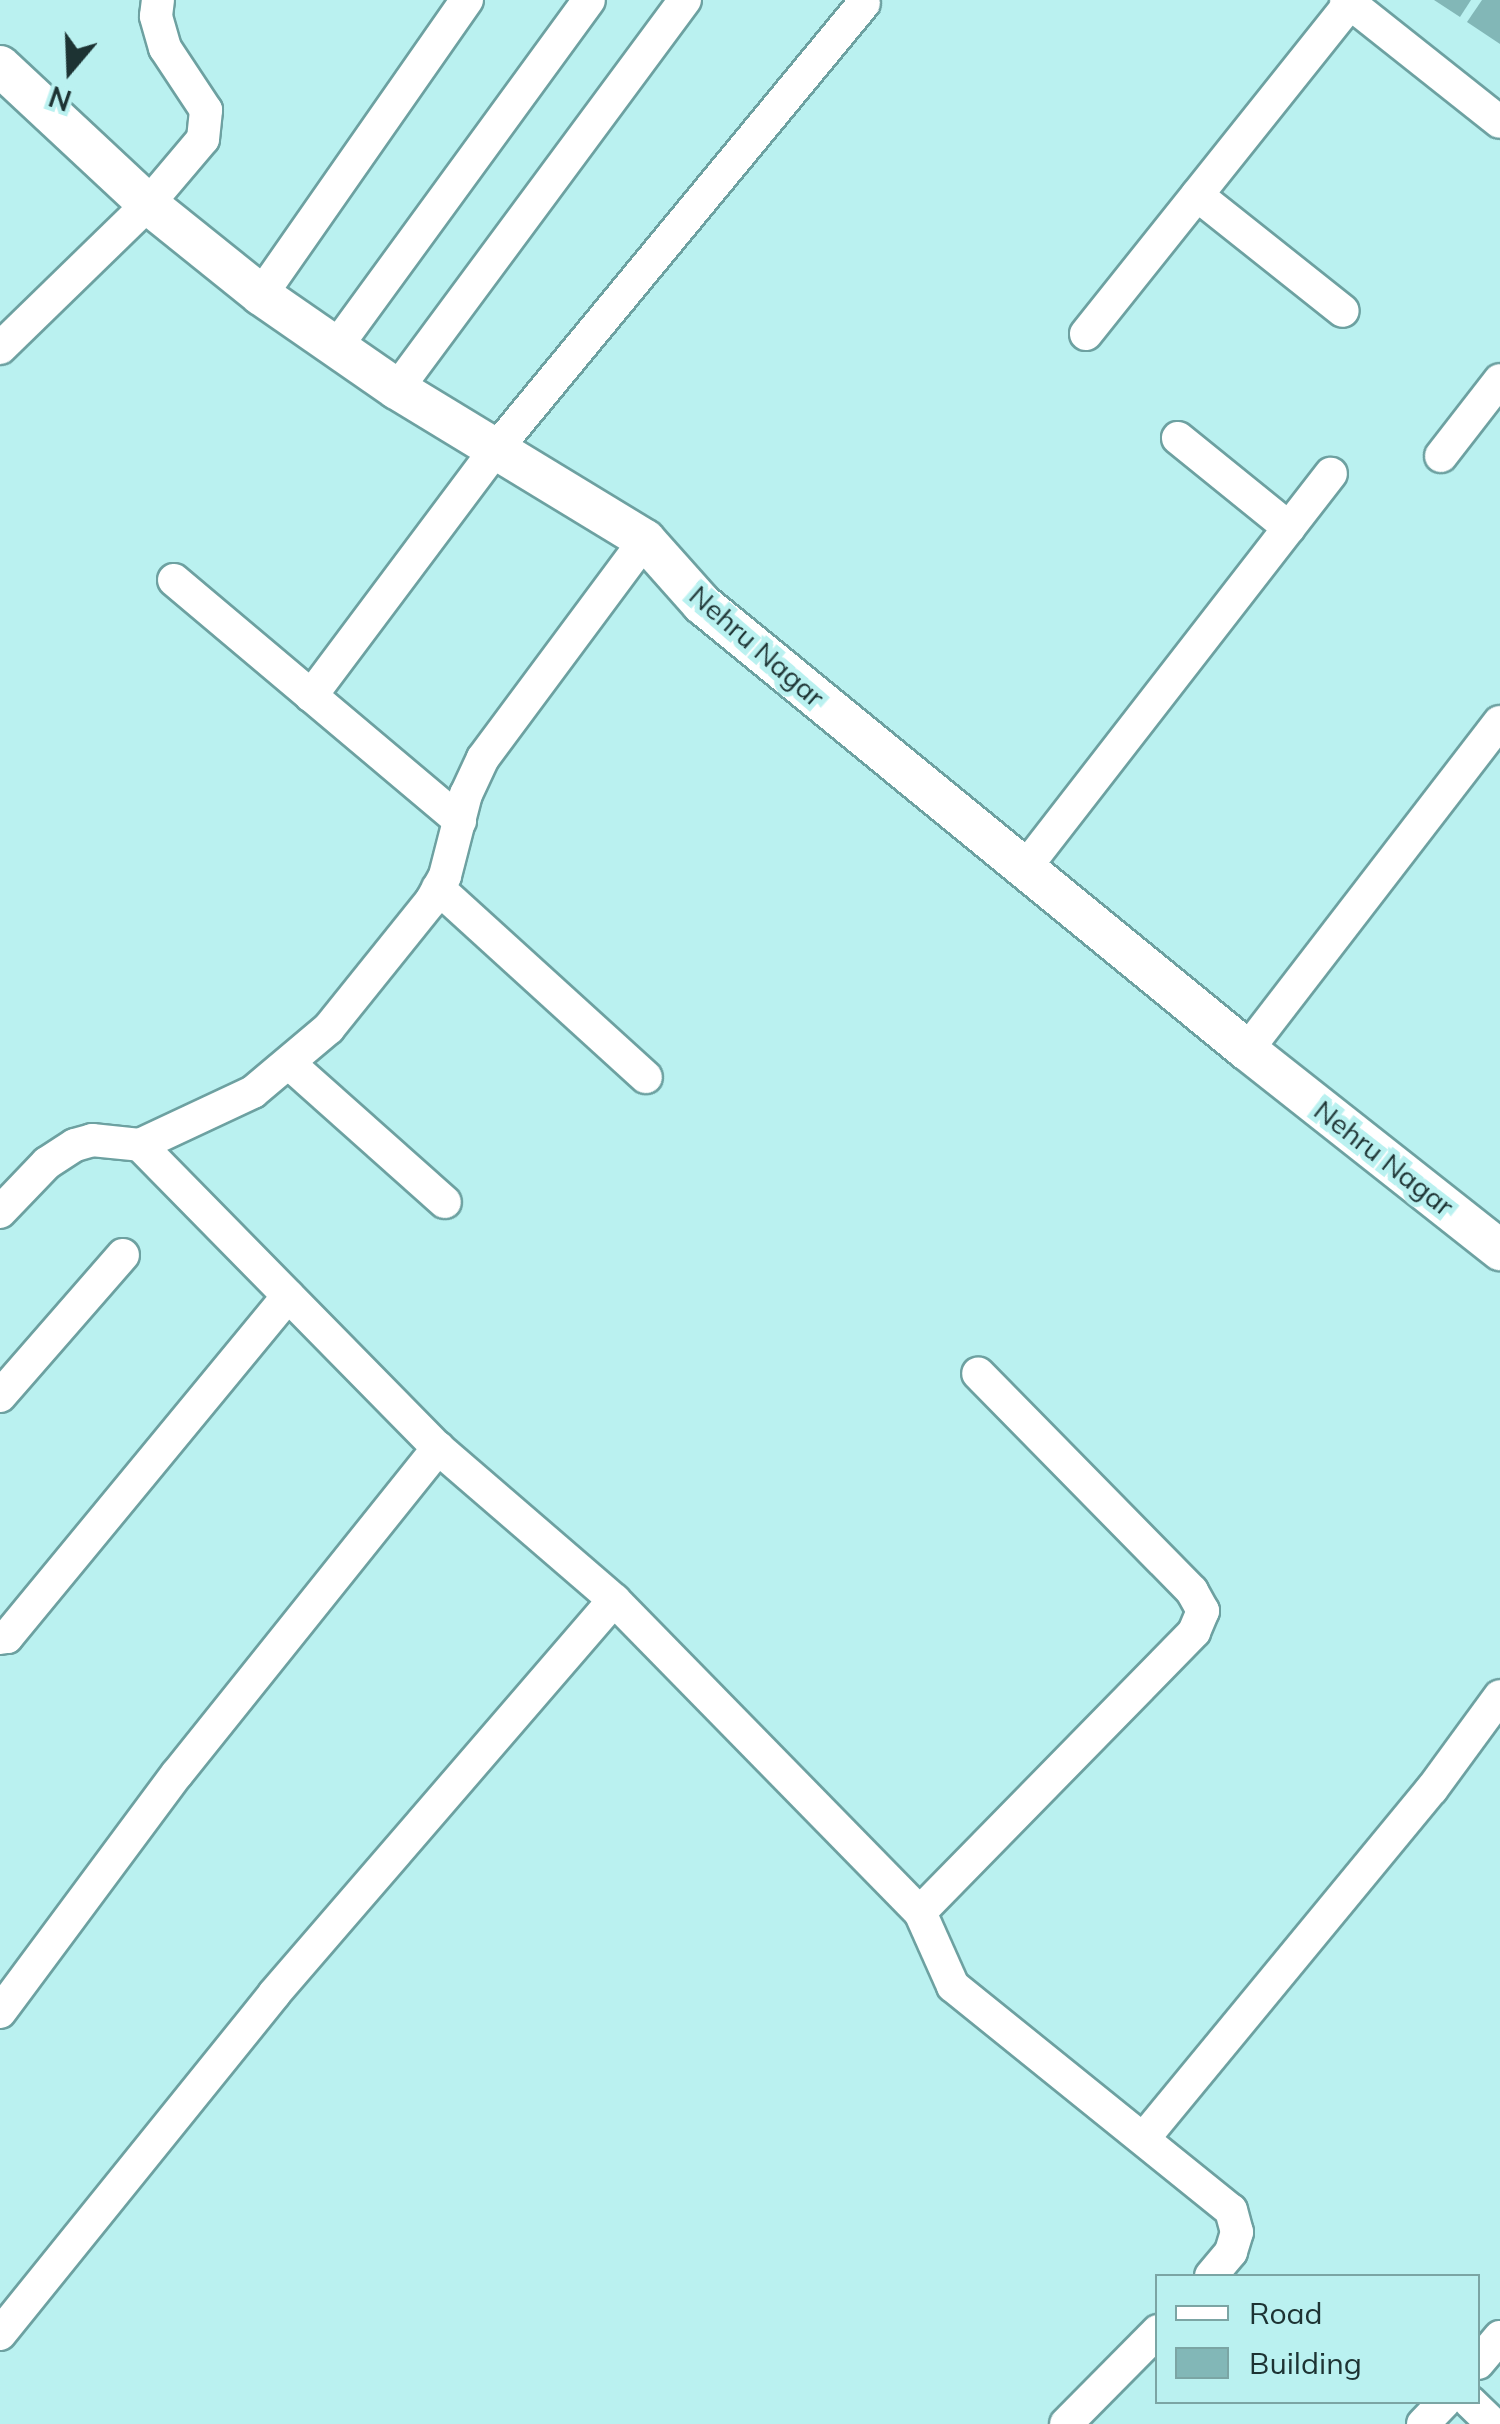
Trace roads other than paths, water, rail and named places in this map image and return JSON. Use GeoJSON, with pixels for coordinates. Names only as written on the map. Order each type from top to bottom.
{"type":"FeatureCollection","features":[{"type":"Feature","properties":{"kind":"street"},"geometry":{"type":"LineString","coordinates":[[1,345],[148,204],[196,148],[208,121],[159,32],[158,0]]}},
{"type":"Feature","properties":{"kind":"street"},"geometry":{"type":"LineString","coordinates":[[261,295],[467,0]]}},
{"type":"Feature","properties":{"kind":"street"},"geometry":{"type":"LineString","coordinates":[[336,347],[589,0]]}},
{"type":"Feature","properties":{"kind":"street"},"geometry":{"type":"LineString","coordinates":[[396,390],[684,0]]}},
{"type":"Feature","properties":{"kind":"street"},"geometry":{"type":"LineString","coordinates":[[1086,334],[1350,1],[1500,122]]}},
{"type":"Feature","properties":{"kind":"street"},"geometry":{"type":"LineString","coordinates":[[310,696],[496,450],[864,3]]}},
{"type":"Feature","properties":{"kind":"street","name":"Nehru Nagar"},"geometry":{"type":"LineString","coordinates":[[0,66],[148,204],[261,295],[396,390],[645,540],[702,604],[1248,1050],[1500,1250]]}},
{"type":"Feature","properties":{"kind":"street"},"geometry":{"type":"LineString","coordinates":[[1197,196],[1344,311]]}},
{"type":"Feature","properties":{"kind":"street"},"geometry":{"type":"LineString","coordinates":[[1441,456],[1500,380]]}},
{"type":"Feature","properties":{"kind":"street"},"geometry":{"type":"LineString","coordinates":[[1178,438],[1289,528]]}},
{"type":"Feature","properties":{"kind":"street"},"geometry":{"type":"LineString","coordinates":[[1025,868],[1331,474]]}},
{"type":"Feature","properties":{"kind":"street"},"geometry":{"type":"LineString","coordinates":[[0,1212],[47,1162],[75,1145],[92,1140],[140,1145],[253,1092],[290,1065],[328,1028],[438,888],[482,758],[645,540]]}},
{"type":"Feature","properties":{"kind":"street"},"geometry":{"type":"LineString","coordinates":[[174,580],[460,821]]}},
{"type":"Feature","properties":{"kind":"street"},"geometry":{"type":"LineString","coordinates":[[1248,1050],[1500,722]]}},
{"type":"Feature","properties":{"kind":"street"},"geometry":{"type":"LineString","coordinates":[[438,888],[646,1077]]}},
{"type":"Feature","properties":{"kind":"street"},"geometry":{"type":"LineString","coordinates":[[290,1065],[446,1202]]}},
{"type":"Feature","properties":{"kind":"street"},"geometry":{"type":"LineString","coordinates":[[140,1145],[438,1448],[614,1600],[920,1912],[953,1986],[1231,2210],[1237,2232],[1231,2252],[1213,2274]]}},
{"type":"Feature","properties":{"kind":"street"},"geometry":{"type":"LineString","coordinates":[[0,1396],[124,1254]]}},
{"type":"Feature","properties":{"kind":"street"},"geometry":{"type":"LineString","coordinates":[[0,1638],[7,1637],[288,1296]]}},
{"type":"Feature","properties":{"kind":"street"},"geometry":{"type":"LineString","coordinates":[[920,1912],[1194,1632],[1203,1612],[1192,1591],[978,1373]]}},
{"type":"Feature","properties":{"kind":"street"},"geometry":{"type":"LineString","coordinates":[[0,2012],[177,1774],[438,1448]]}},
{"type":"Feature","properties":{"kind":"street"},"geometry":{"type":"LineString","coordinates":[[0,2334],[274,1994],[614,1600]]}},
{"type":"Feature","properties":{"kind":"street"},"geometry":{"type":"LineString","coordinates":[[1144,2138],[1432,1788],[1500,1696]]}},
{"type":"Feature","properties":{"kind":"street"},"geometry":{"type":"LineString","coordinates":[[1066,2424],[1155,2335]]}},
{"type":"Feature","properties":{"kind":"street"},"geometry":{"type":"LineString","coordinates":[[1480,2361],[1500,2336]]}},
{"type":"Feature","properties":{"kind":"street"},"geometry":{"type":"LineString","coordinates":[[1423,2424],[1442,2404]]}},
{"type":"Feature","properties":{"kind":"street"},"geometry":{"type":"LineString","coordinates":[[1472,2404],[1493,2424]]}}]}
